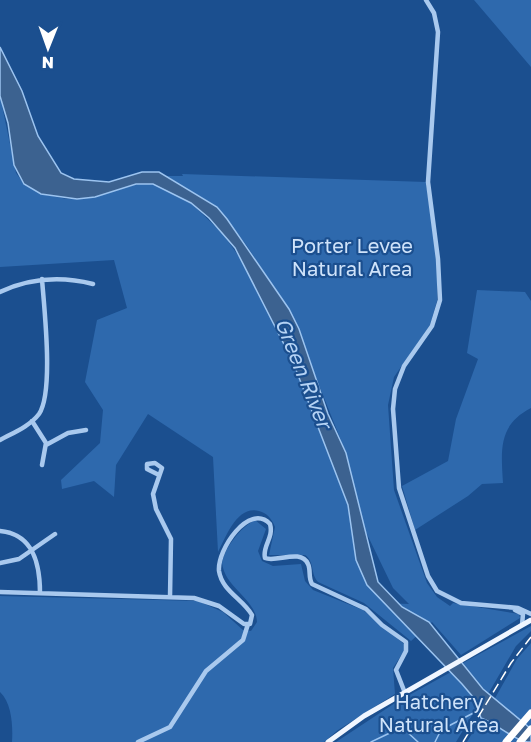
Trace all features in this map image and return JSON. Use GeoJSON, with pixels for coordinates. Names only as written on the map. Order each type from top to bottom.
{"type":"FeatureCollection","features":[{"type":"Feature","properties":{"kind":"highway"},"geometry":{"type":"LineString","coordinates":[[506,742],[531,712]]}},
{"type":"Feature","properties":{"kind":"highway"},"geometry":{"type":"LineString","coordinates":[[520,742],[531,729]]}},
{"type":"Feature","properties":{"kind":"main road"},"geometry":{"type":"LineString","coordinates":[[328,742],[364,716],[531,620]]}},
{"type":"Feature","properties":{"kind":"street"},"geometry":{"type":"LineString","coordinates":[[426,0],[434,13],[438,32],[428,182],[438,260],[440,300],[432,326],[404,366],[395,389],[397,478],[402,503],[434,587],[454,601],[501,607],[531,607]]}},
{"type":"Feature","properties":{"kind":"street"},"geometry":{"type":"LineString","coordinates":[[0,440],[32,421],[42,408],[46,341],[42,279]]}},
{"type":"Feature","properties":{"kind":"street"},"geometry":{"type":"LineString","coordinates":[[0,292],[42,279],[65,279],[93,284]]}},
{"type":"Feature","properties":{"kind":"street"},"geometry":{"type":"LineString","coordinates":[[32,421],[46,445],[42,465]]}},
{"type":"Feature","properties":{"kind":"street"},"geometry":{"type":"LineString","coordinates":[[46,445],[68,433],[86,430]]}},
{"type":"Feature","properties":{"kind":"street"},"geometry":{"type":"LineString","coordinates":[[159,475],[154,487],[154,502],[171,539],[170,597]]}},
{"type":"Feature","properties":{"kind":"street"},"geometry":{"type":"LineString","coordinates":[[138,742],[170,727],[206,671],[243,640],[252,615],[222,580],[219,562],[223,551],[240,529],[250,519],[258,517],[267,521],[272,528],[264,553],[267,560],[296,556],[304,560],[309,567],[312,584],[366,609],[382,625],[406,642],[406,651],[396,670],[405,693]]}},
{"type":"Feature","properties":{"kind":"street"},"geometry":{"type":"LineString","coordinates":[[0,531],[18,536],[32,550],[39,566],[40,593]]}},
{"type":"Feature","properties":{"kind":"street"},"geometry":{"type":"LineString","coordinates":[[0,563],[16,560],[55,534]]}},
{"type":"Feature","properties":{"kind":"street"},"geometry":{"type":"LineString","coordinates":[[0,592],[170,597],[211,601],[248,624]]}},
{"type":"Feature","properties":{"kind":"street"},"geometry":{"type":"LineString","coordinates":[[501,607],[523,614],[522,625]]}},
{"type":"Feature","properties":{"kind":"street"},"geometry":{"type":"LineString","coordinates":[[518,608],[531,614]]}},
{"type":"Feature","properties":{"kind":"green space"},"geometry":{"type":"Polygon","coordinates":[[[474,0],[531,0],[531,67],[474,0]]]}},
{"type":"Feature","properties":{"kind":"green space","name":"Porter Levee Natural Area"},"geometry":{"type":"Polygon","coordinates":[[[0,96],[16,173],[24,184],[41,194],[67,199],[95,197],[141,183],[153,184],[191,203],[223,234],[249,271],[293,362],[348,505],[354,549],[385,603],[409,604],[393,588],[364,528],[346,453],[289,310],[247,246],[219,209],[166,176],[183,176],[182,174],[426,182],[437,262],[437,301],[430,325],[394,377],[388,405],[394,490],[427,583],[437,597],[450,606],[453,603],[519,614],[520,618],[461,655],[432,622],[411,641],[364,603],[318,582],[310,561],[305,555],[269,555],[275,527],[269,517],[259,511],[251,510],[238,517],[218,552],[213,457],[148,414],[116,465],[114,497],[94,481],[62,489],[61,480],[100,443],[103,410],[85,382],[97,320],[127,308],[114,260],[0,267],[0,96]]]}},
{"type":"Feature","properties":{"kind":"green space"},"geometry":{"type":"Polygon","coordinates":[[[477,290],[525,292],[531,301],[531,408],[512,422],[507,430],[502,449],[503,483],[482,484],[468,496],[415,530],[402,486],[448,461],[456,419],[478,359],[467,353],[477,290]]]}},
{"type":"Feature","properties":{"kind":"green space"},"geometry":{"type":"Polygon","coordinates":[[[255,520],[266,529],[258,551],[262,561],[273,566],[301,564],[305,581],[313,590],[363,610],[404,644],[404,651],[393,668],[395,694],[338,730],[324,742],[12,742],[12,722],[9,709],[0,692],[0,596],[198,601],[223,612],[243,630],[251,631],[257,622],[255,614],[252,607],[229,580],[222,563],[234,538],[244,527],[255,520]]]}},
{"type":"Feature","properties":{"kind":"green space"},"geometry":{"type":"Polygon","coordinates":[[[531,626],[531,631],[516,646],[488,694],[463,663],[531,626]]]}},
{"type":"Feature","properties":{"kind":"green space"},"geometry":{"type":"Polygon","coordinates":[[[531,643],[531,729],[494,700],[517,659],[531,643]]]}},
{"type":"Feature","properties":{"kind":"green space","name":"Hatchery Natural Area"},"geometry":{"type":"Polygon","coordinates":[[[451,672],[473,697],[477,707],[456,742],[336,742],[395,703],[451,672]]]}},
{"type":"Feature","properties":{"kind":"green space"},"geometry":{"type":"Polygon","coordinates":[[[481,718],[496,723],[522,742],[467,742],[481,718]]]}},
{"type":"Feature","properties":{"kind":"water","name":"Green River"},"geometry":{"type":"Polygon","coordinates":[[[0,47],[22,91],[38,136],[61,173],[74,179],[109,182],[142,172],[159,172],[217,207],[227,219],[289,309],[299,329],[328,414],[346,453],[378,582],[402,607],[429,622],[483,689],[531,729],[531,742],[519,739],[481,718],[473,697],[462,684],[367,585],[356,560],[348,505],[293,362],[235,248],[209,218],[191,203],[153,184],[136,184],[95,197],[77,199],[41,194],[24,184],[14,165],[8,123],[0,96],[0,47]]]}},
{"type":"Feature","properties":{"kind":"waterway"},"geometry":{"type":"LineString","coordinates":[[435,742],[441,730],[479,710]]}},
{"type":"Feature","properties":{"kind":"waterway"},"geometry":{"type":"LineString","coordinates":[[371,742],[394,731],[405,730],[418,742]]}},
{"type":"Feature","properties":{"kind":"railway"},"geometry":{"type":"LineString","coordinates":[[463,742],[511,663],[531,637]]}}]}
